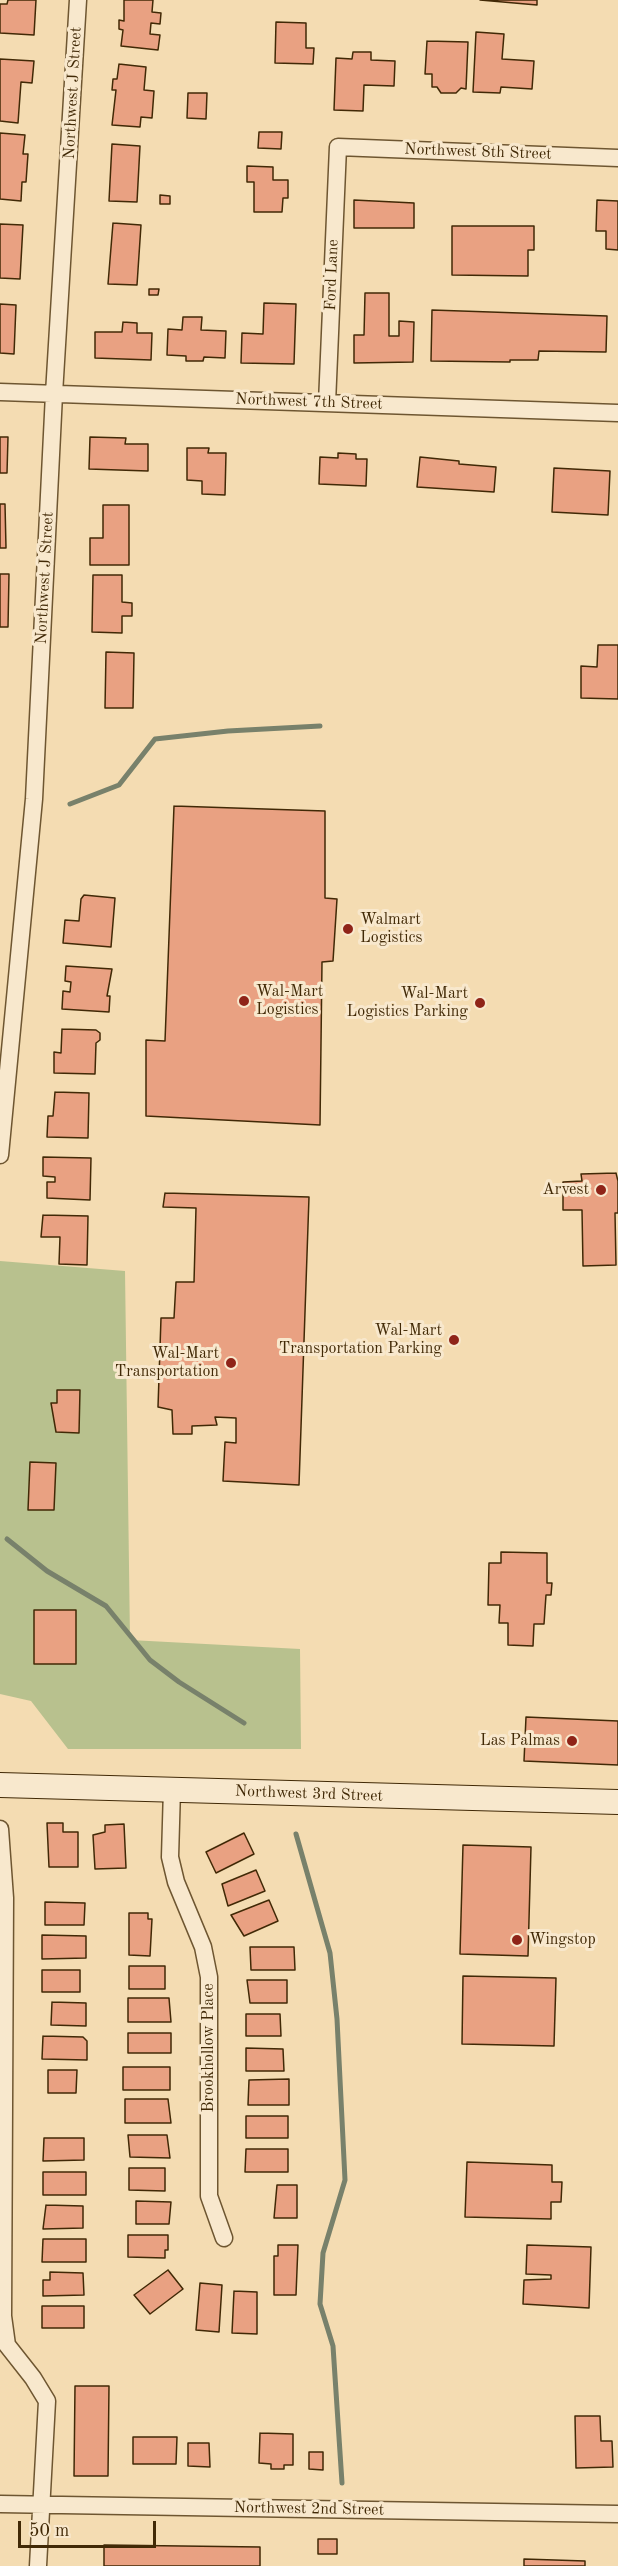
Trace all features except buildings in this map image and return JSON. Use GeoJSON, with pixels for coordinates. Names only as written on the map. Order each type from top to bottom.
{"type":"FeatureCollection","features":[{"type":"Feature","properties":{"kind":"street","name":"Northwest J Street"},"geometry":{"type":"LineString","coordinates":[[0,1155],[3,1070],[34,800],[54,394],[78,0]]}},
{"type":"Feature","properties":{"kind":"street","name":"Northwest 8th Street"},"geometry":{"type":"LineString","coordinates":[[338,147],[618,158]]}},
{"type":"Feature","properties":{"kind":"street","name":"Ford Lane"},"geometry":{"type":"LineString","coordinates":[[327,403],[338,147]]}},
{"type":"Feature","properties":{"kind":"street","name":"Northwest 7th Street"},"geometry":{"type":"LineString","coordinates":[[0,392],[618,413]]}},
{"type":"Feature","properties":{"kind":"street","name":"Northwest 3rd Street"},"geometry":{"type":"LineString","coordinates":[[0,1785],[618,1802]]}},
{"type":"Feature","properties":{"kind":"street","name":"Brookhollow Place"},"geometry":{"type":"LineString","coordinates":[[171,1790],[170,1857],[176,1882],[202,1947],[209,1977],[209,2196],[224,2238]]}},
{"type":"Feature","properties":{"kind":"street"},"geometry":{"type":"LineString","coordinates":[[0,1829],[5,1898],[3,2316],[7,2345],[33,2378],[47,2401],[38,2566]]}},
{"type":"Feature","properties":{"kind":"street","name":"Northwest 2nd Street"},"geometry":{"type":"LineString","coordinates":[[0,2504],[618,2514]]}},
{"type":"Feature","properties":{"kind":"green space"},"geometry":{"type":"Polygon","coordinates":[[[0,1261],[125,1271],[130,1640],[300,1649],[301,1749],[68,1749],[31,1701],[0,1694],[0,1261]]]}},
{"type":"Feature","properties":{"kind":"waterway"},"geometry":{"type":"LineString","coordinates":[[70,804],[119,785],[155,739],[228,731],[320,726]]}},
{"type":"Feature","properties":{"kind":"waterway"},"geometry":{"type":"LineString","coordinates":[[7,1539],[47,1571],[106,1606],[150,1660],[179,1682],[244,1723]]}},
{"type":"Feature","properties":{"kind":"waterway"},"geometry":{"type":"LineString","coordinates":[[296,1834],[330,1953],[337,2019],[345,2180],[323,2253],[320,2304],[333,2346],[342,2483]]}},
{"type":"Feature","properties":{"kind":"place","name":"Walmart Logistics"},"geometry":{"type":"Point","coordinates":[348,929]}},
{"type":"Feature","properties":{"kind":"place","name":"Wal-Mart Logistics"},"geometry":{"type":"Point","coordinates":[244,1001]}},
{"type":"Feature","properties":{"kind":"place","name":"Wal-Mart Logistics Parking"},"geometry":{"type":"Point","coordinates":[480,1003]}},
{"type":"Feature","properties":{"kind":"place","name":"Arvest"},"geometry":{"type":"Point","coordinates":[601,1190]}},
{"type":"Feature","properties":{"kind":"place","name":"Wal-Mart Transportation Parking"},"geometry":{"type":"Point","coordinates":[454,1340]}},
{"type":"Feature","properties":{"kind":"place","name":"Wal-Mart Transportation"},"geometry":{"type":"Point","coordinates":[231,1363]}},
{"type":"Feature","properties":{"kind":"place","name":"Las Palmas"},"geometry":{"type":"Point","coordinates":[572,1741]}},
{"type":"Feature","properties":{"kind":"place","name":"Wingstop"},"geometry":{"type":"Point","coordinates":[517,1940]}}]}
